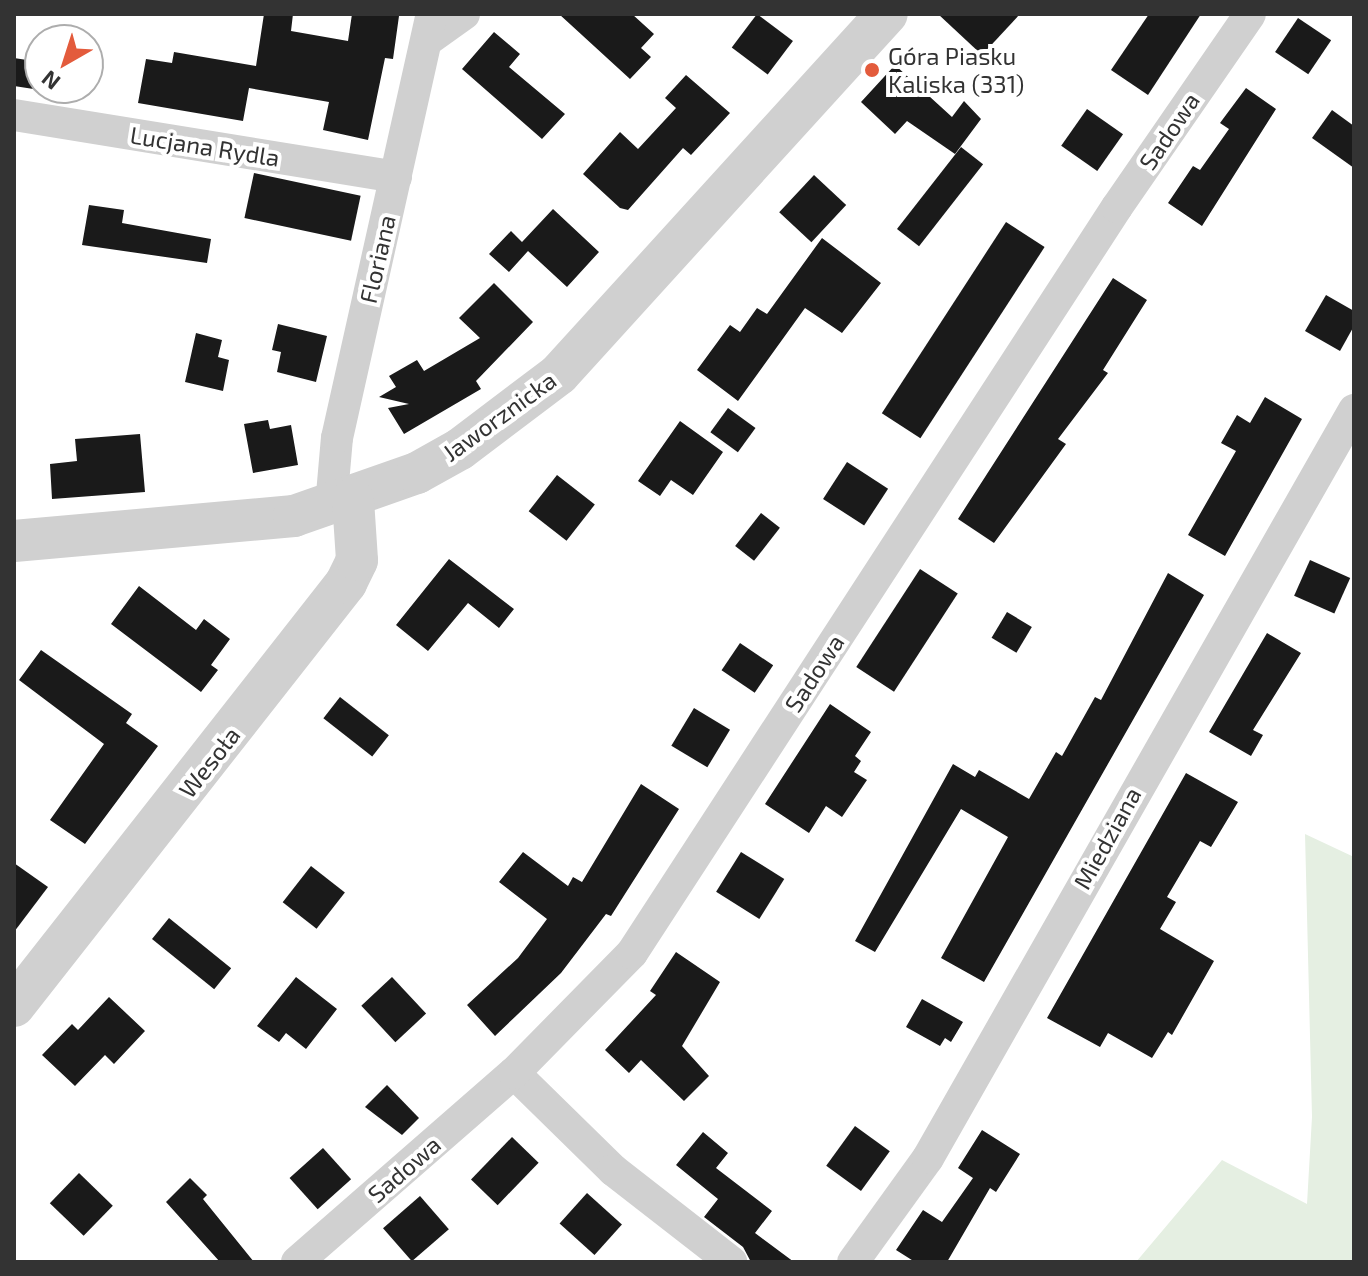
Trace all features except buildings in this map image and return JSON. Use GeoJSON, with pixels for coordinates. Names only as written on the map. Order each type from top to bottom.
{"type":"FeatureCollection","features":[{"type":"Feature","properties":{"kind":"street"},"geometry":{"type":"LineString","coordinates":[[430,27],[464,14]]}},
{"type":"Feature","properties":{"kind":"street","name":"Jaworznicka"},"geometry":{"type":"LineString","coordinates":[[14,541],[267,521],[342,502],[460,449],[559,374],[887,14]]}},
{"type":"Feature","properties":{"kind":"street","name":"Sadowa"},"geometry":{"type":"LineString","coordinates":[[297,1262],[514,1073],[632,953],[1117,207],[1250,14]]}},
{"type":"Feature","properties":{"kind":"street","name":"Floriana"},"geometry":{"type":"LineString","coordinates":[[342,502],[337,438],[430,27]]}},
{"type":"Feature","properties":{"kind":"street","name":"Lucjana Rydla"},"geometry":{"type":"LineString","coordinates":[[14,115],[396,177]]}},
{"type":"Feature","properties":{"kind":"street","name":"Miedziana"},"geometry":{"type":"LineString","coordinates":[[853,1262],[928,1158],[1354,410]]}},
{"type":"Feature","properties":{"kind":"street","name":"Wesoła"},"geometry":{"type":"LineString","coordinates":[[14,1006],[338,595],[357,560],[342,502]]}},
{"type":"Feature","properties":{"kind":"street"},"geometry":{"type":"LineString","coordinates":[[514,1073],[613,1170],[731,1262]]}},
{"type":"Feature","properties":{"kind":"shaded area"},"geometry":{"type":"Polygon","coordinates":[[[1305,834],[1354,857],[1354,1262],[1136,1262],[1222,1160],[1307,1204],[1312,1117],[1305,834]]]}},
{"type":"Feature","properties":{"kind":"place","name":"Góra Piasku Kaliska (331)"},"geometry":{"type":"Point","coordinates":[872,70]}}]}
